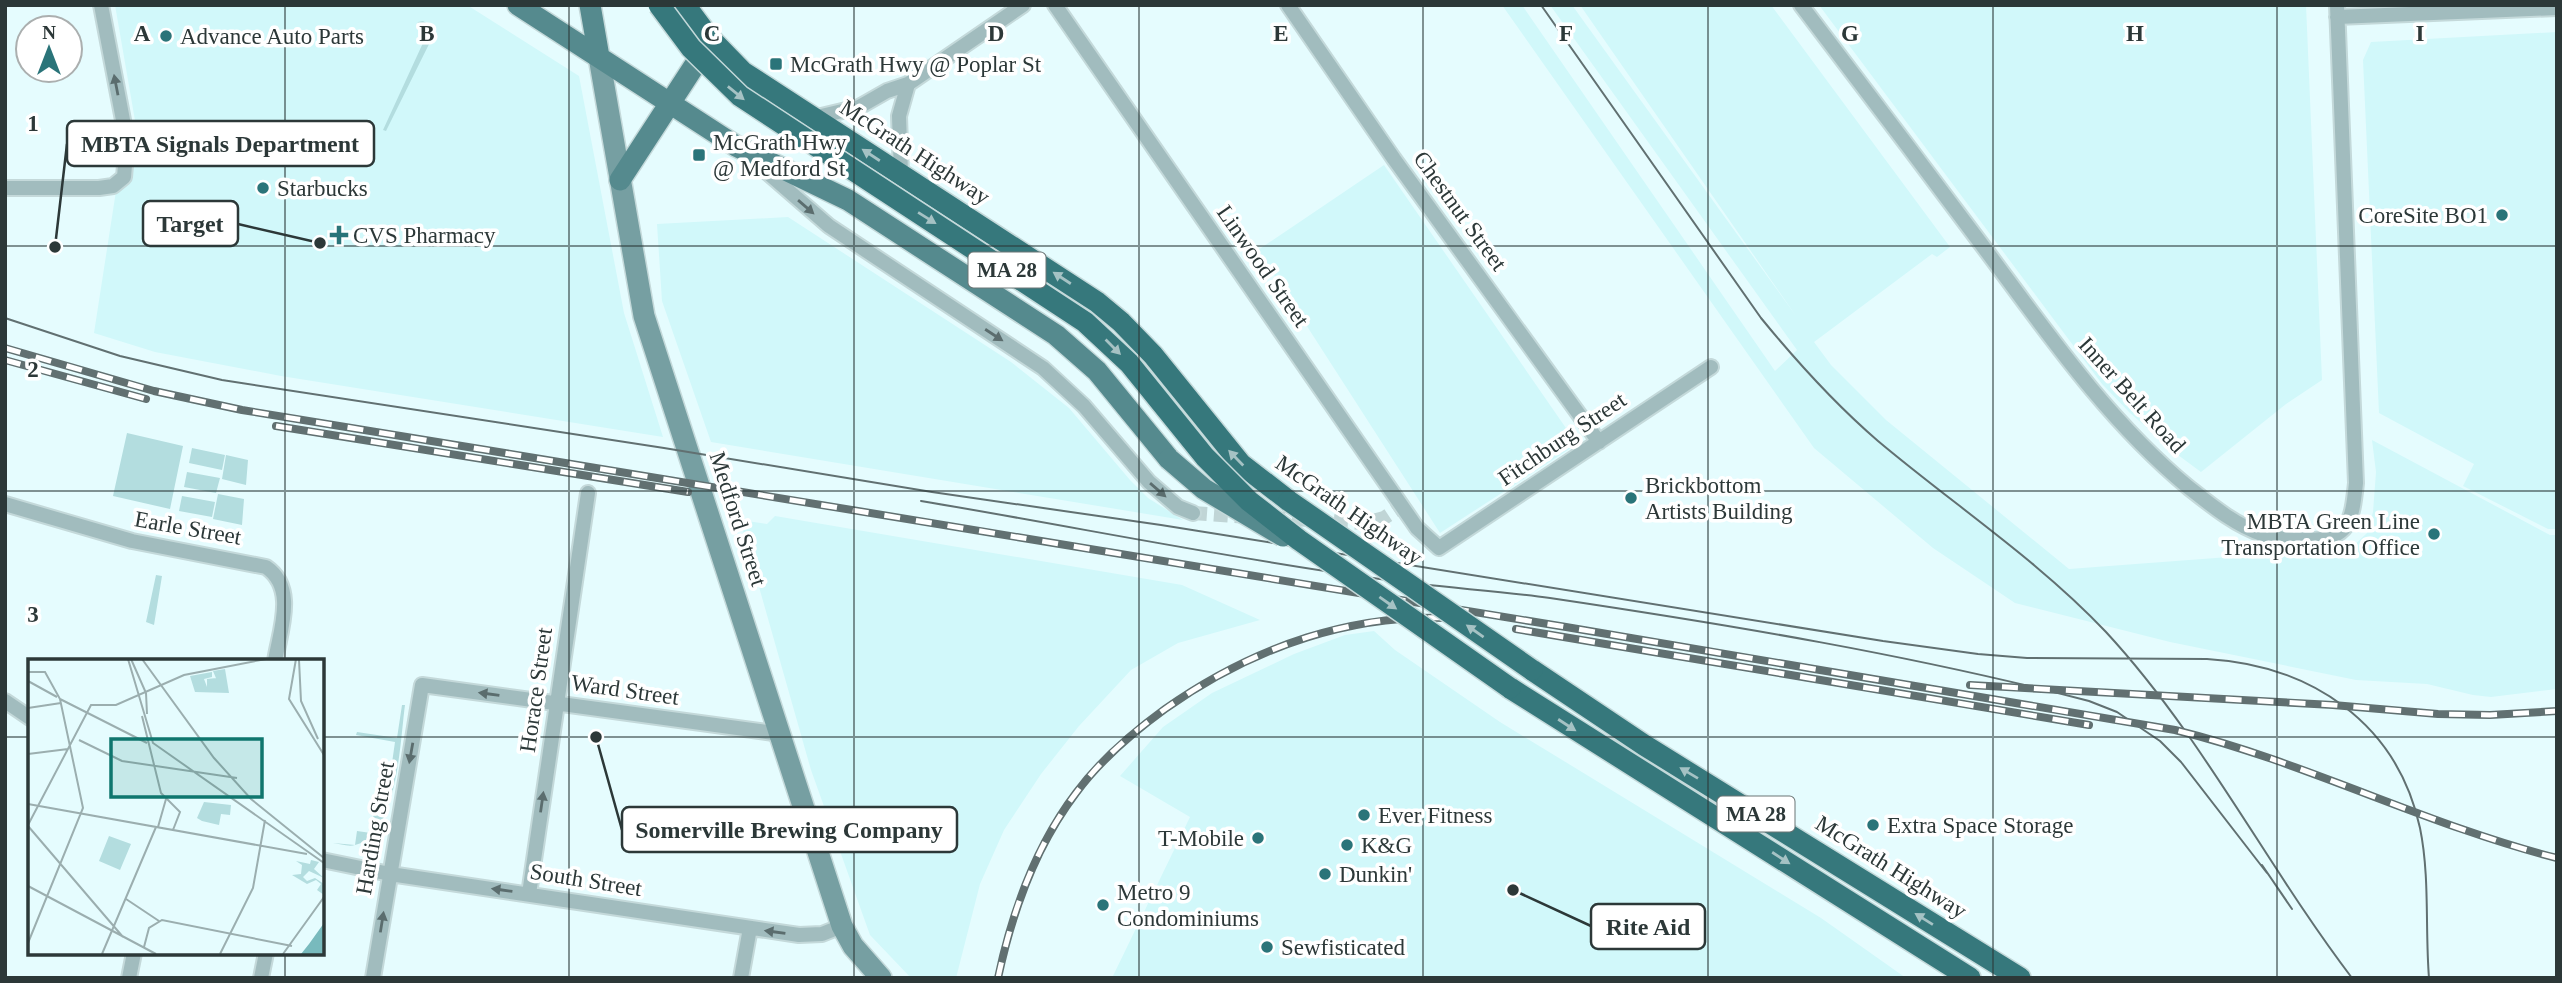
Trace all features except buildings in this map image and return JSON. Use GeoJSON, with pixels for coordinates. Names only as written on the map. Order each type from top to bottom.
{"type":"FeatureCollection","features":[{"type":"Feature","properties":{"kind":"highway","name":"MA 28"},"geometry":{"type":"LineString","coordinates":[[659,5],[697,55],[749,103],[1006,269],[1095,330],[1129,363],[1226,480],[1274,522],[1510,688],[1970,978]]}},
{"type":"Feature","properties":{"kind":"highway","name":"McGrath Highway"},"geometry":{"type":"LineString","coordinates":[[685,5],[697,15],[741,70],[1072,285],[1108,312],[1153,355],[1230,453],[1252,474],[1289,501],[1670,762],[2020,978]]}},
{"type":"Feature","properties":{"kind":"main road"},"geometry":{"type":"LineString","coordinates":[[518,5],[736,146],[848,200],[1055,335],[1097,371],[1169,459],[1188,477],[1210,493],[1332,564]]}},
{"type":"Feature","properties":{"kind":"main road"},"geometry":{"type":"LineString","coordinates":[[590,5],[599,57]]}},
{"type":"Feature","properties":{"kind":"main road"},"geometry":{"type":"LineString","coordinates":[[620,180],[703,51],[705,40],[697,15]]}},
{"type":"Feature","properties":{"kind":"main road","name":"Medford Street"},"geometry":{"type":"LineString","coordinates":[[599,57],[645,316],[842,926],[853,946],[881,978]]}},
{"type":"Feature","properties":{"kind":"street"},"geometry":{"type":"LineString","coordinates":[[5,188],[99,188],[113,186],[124,177],[127,141],[101,5]]}},
{"type":"Feature","properties":{"kind":"street"},"geometry":{"type":"LineString","coordinates":[[813,118],[859,107],[887,91],[908,84],[1023,5]]}},
{"type":"Feature","properties":{"kind":"street","name":"Linwood Street"},"geometry":{"type":"LineString","coordinates":[[1055,5],[1410,517],[1421,532],[1439,548]]}},
{"type":"Feature","properties":{"kind":"street","name":"Chestnut Street"},"geometry":{"type":"LineString","coordinates":[[1288,5],[1394,159],[1599,442]]}},
{"type":"Feature","properties":{"kind":"street","name":"Inner Belt Road"},"geometry":{"type":"LineString","coordinates":[[1801,5],[2062,351],[2143,447],[2212,506],[2239,524],[2266,535],[2290,540],[2321,540],[2341,532],[2353,516],[2356,483],[2337,11]]}},
{"type":"Feature","properties":{"kind":"street"},"geometry":{"type":"LineString","coordinates":[[2337,11],[2557,8]]}},
{"type":"Feature","properties":{"kind":"street"},"geometry":{"type":"LineString","coordinates":[[901,174],[899,116],[908,84]]}},
{"type":"Feature","properties":{"kind":"street"},"geometry":{"type":"LineString","coordinates":[[736,146],[829,226],[1043,368],[1079,401],[1149,482],[1178,507],[1192,513]]}},
{"type":"Feature","properties":{"kind":"street","name":"Fitchburg Street"},"geometry":{"type":"LineString","coordinates":[[1439,548],[1712,367]]}},
{"type":"Feature","properties":{"kind":"street","name":"Horace Street"},"geometry":{"type":"LineString","coordinates":[[529,894],[588,493]]}},
{"type":"Feature","properties":{"kind":"street","name":"Earle Street"},"geometry":{"type":"LineString","coordinates":[[5,504],[121,539],[266,567],[279,579],[285,595],[275,659]]}},
{"type":"Feature","properties":{"kind":"street","name":"Ward Street"},"geometry":{"type":"LineString","coordinates":[[422,685],[781,734]]}},
{"type":"Feature","properties":{"kind":"street","name":"Harding Street"},"geometry":{"type":"LineString","coordinates":[[373,978],[422,685]]}},
{"type":"Feature","properties":{"kind":"street"},"geometry":{"type":"LineString","coordinates":[[5,701],[28,717]]}},
{"type":"Feature","properties":{"kind":"street","name":"South Street"},"geometry":{"type":"LineString","coordinates":[[324,860],[390,874],[750,928],[810,935],[822,934],[842,926]]}},
{"type":"Feature","properties":{"kind":"street"},"geometry":{"type":"LineString","coordinates":[[741,978],[750,928]]}},
{"type":"Feature","properties":{"kind":"street"},"geometry":{"type":"LineString","coordinates":[[129,978],[134,955]]}},
{"type":"Feature","properties":{"kind":"street"},"geometry":{"type":"LineString","coordinates":[[261,978],[266,955]]}},
{"type":"Feature","properties":{"kind":"shaded area"},"geometry":{"type":"Polygon","coordinates":[[[115,5],[467,5],[579,76],[624,313],[663,437],[281,376],[155,352],[94,333],[116,191],[128,178],[137,132],[115,5]]]}},
{"type":"Feature","properties":{"kind":"shaded area"},"geometry":{"type":"Polygon","coordinates":[[[1502,5],[1522,5],[1775,371],[1797,350],[1550,5],[1572,5],[1796,316],[1580,5],[1771,5],[1950,247],[1937,257],[1932,254],[1814,342],[1831,365],[1886,420],[2069,569],[2269,554],[2345,554],[2367,533],[2373,512],[2376,472],[2372,440],[2550,535],[2557,535],[2557,689],[2491,697],[2427,684],[2356,680],[2170,642],[2015,603],[1933,548],[1814,448],[1502,5]]]}},
{"type":"Feature","properties":{"kind":"shaded area"},"geometry":{"type":"Polygon","coordinates":[[[1819,5],[2306,5],[2322,380],[2286,404],[2201,472],[2178,455],[2102,384],[1819,5]]]}},
{"type":"Feature","properties":{"kind":"shaded area"},"geometry":{"type":"Polygon","coordinates":[[[423,21],[434,28],[434,34],[386,131],[383,130],[428,32],[417,26],[418,22],[423,21]]]}},
{"type":"Feature","properties":{"kind":"shaded area"},"geometry":{"type":"Polygon","coordinates":[[[2557,32],[2557,529],[2548,529],[2463,486],[2474,464],[2379,413],[2363,60],[2371,42],[2557,32]]]}},
{"type":"Feature","properties":{"kind":"shaded area"},"geometry":{"type":"Polygon","coordinates":[[[1384,165],[1577,444],[1440,533],[1258,250],[1384,165]]]}},
{"type":"Feature","properties":{"kind":"shaded area"},"geometry":{"type":"Polygon","coordinates":[[[788,217],[1011,362],[1069,408],[1148,498],[1183,520],[711,442],[662,301],[657,224],[788,217]]]}},
{"type":"Feature","properties":{"kind":"shaded area"},"geometry":{"type":"Polygon","coordinates":[[[127,433],[183,446],[170,509],[113,496],[127,433]]]}},
{"type":"Feature","properties":{"kind":"shaded area"},"geometry":{"type":"Polygon","coordinates":[[[192,448],[225,455],[222,470],[189,463],[192,448]]]}},
{"type":"Feature","properties":{"kind":"shaded area"},"geometry":{"type":"Polygon","coordinates":[[[226,455],[248,460],[246,485],[222,479],[226,455]]]}},
{"type":"Feature","properties":{"kind":"shaded area"},"geometry":{"type":"Polygon","coordinates":[[[187,472],[220,478],[216,493],[184,487],[187,472]]]}},
{"type":"Feature","properties":{"kind":"shaded area"},"geometry":{"type":"Polygon","coordinates":[[[218,494],[244,499],[242,525],[213,519],[218,494]]]}},
{"type":"Feature","properties":{"kind":"shaded area"},"geometry":{"type":"Polygon","coordinates":[[[182,496],[215,502],[212,517],[179,511],[182,496]]]}},
{"type":"Feature","properties":{"kind":"shaded area"},"geometry":{"type":"Polygon","coordinates":[[[775,516],[1182,585],[1260,620],[1178,643],[1131,670],[1079,726],[1041,774],[1004,830],[980,884],[956,978],[911,978],[870,935],[811,770],[740,520],[767,524],[775,516]]]}},
{"type":"Feature","properties":{"kind":"shaded area"},"geometry":{"type":"Polygon","coordinates":[[[156,575],[162,576],[154,625],[146,622],[156,575]]]}},
{"type":"Feature","properties":{"kind":"shaded area"},"geometry":{"type":"Polygon","coordinates":[[[1374,631],[1395,650],[1500,722],[1821,918],[1906,978],[1112,978],[1190,817],[1120,776],[1163,727],[1212,693],[1294,654],[1345,635],[1374,631]]]}},
{"type":"Feature","properties":{"kind":"shaded area"},"geometry":{"type":"Polygon","coordinates":[[[402,705],[405,705],[398,762],[388,806],[380,824],[369,838],[355,845],[357,831],[371,833],[378,783],[389,784],[395,742],[356,735],[357,732],[397,738],[402,705]]]}},
{"type":"Feature","properties":{"kind":"tunnel"},"geometry":{"type":"LineString","coordinates":[[1271,518],[1366,523],[1384,518],[1402,506]]}},
{"type":"Feature","properties":{"kind":"tunnel"},"geometry":{"type":"LineString","coordinates":[[1193,513],[1247,517]]}},
{"type":"Feature","properties":{"kind":"tram line"},"geometry":{"type":"LineString","coordinates":[[1541,5],[1761,318],[1803,366],[1878,441],[2080,606],[2141,672],[2204,758],[2352,978]]}},
{"type":"Feature","properties":{"kind":"tram line"},"geometry":{"type":"LineString","coordinates":[[5,318],[120,356],[222,380],[932,492],[1161,525],[1883,641],[2027,658],[2207,659],[2245,664],[2280,673],[2314,687],[2344,706],[2370,730],[2392,758],[2408,791],[2420,828],[2426,884],[2429,978]]}},
{"type":"Feature","properties":{"kind":"tram line"},"geometry":{"type":"LineString","coordinates":[[921,501],[1316,570],[1550,598],[1753,630],[1956,669],[2089,701],[2117,712],[2160,741],[2181,762],[2267,873]]}},
{"type":"Feature","properties":{"kind":"tram line"},"geometry":{"type":"LineString","coordinates":[[2262,865],[2292,909]]}},
{"type":"Feature","properties":{"kind":"railway"},"geometry":{"type":"LineString","coordinates":[[5,348],[154,391],[242,410],[1566,627],[2175,730],[2272,759],[2460,829],[2557,858]]}},
{"type":"Feature","properties":{"kind":"railway"},"geometry":{"type":"LineString","coordinates":[[5,360],[146,399]]}},
{"type":"Feature","properties":{"kind":"railway"},"geometry":{"type":"LineString","coordinates":[[276,426],[688,492]]}},
{"type":"Feature","properties":{"kind":"railway"},"geometry":{"type":"LineString","coordinates":[[998,978],[1018,905],[1048,835],[1096,769],[1153,718],[1199,687],[1234,668],[1307,637],[1345,627],[1385,621],[1465,619]]}},
{"type":"Feature","properties":{"kind":"railway"},"geometry":{"type":"LineString","coordinates":[[1516,629],[2089,725]]}},
{"type":"Feature","properties":{"kind":"railway"},"geometry":{"type":"LineString","coordinates":[[1970,685],[2333,705],[2438,714],[2490,715],[2557,711]]}},
{"type":"Feature","properties":{"kind":"place","name":"Advance Auto Parts"},"geometry":{"type":"Point","coordinates":[166,36]}},
{"type":"Feature","properties":{"kind":"place","name":"McGrath Hwy @ Poplar St"},"geometry":{"type":"Point","coordinates":[776,64]}},
{"type":"Feature","properties":{"kind":"place","name":"McGrath Hwy @ Medford St"},"geometry":{"type":"Point","coordinates":[699,155]}},
{"type":"Feature","properties":{"kind":"place","name":"Starbucks"},"geometry":{"type":"Point","coordinates":[263,188]}},
{"type":"Feature","properties":{"kind":"place","name":"CoreSite BO1"},"geometry":{"type":"Point","coordinates":[2502,215]}},
{"type":"Feature","properties":{"kind":"place","name":"CVS Pharmacy"},"geometry":{"type":"Point","coordinates":[339,235]}},
{"type":"Feature","properties":{"kind":"place","name":"Target"},"geometry":{"type":"Point","coordinates":[320,243]}},
{"type":"Feature","properties":{"kind":"place","name":"MBTA Signals Department"},"geometry":{"type":"Point","coordinates":[55,247]}},
{"type":"Feature","properties":{"kind":"place","name":"Brickbottom Artists Building"},"geometry":{"type":"Point","coordinates":[1631,498]}},
{"type":"Feature","properties":{"kind":"place","name":"MBTA Green Line Transportation Office"},"geometry":{"type":"Point","coordinates":[2434,534]}},
{"type":"Feature","properties":{"kind":"place","name":"Somerville Brewing Company"},"geometry":{"type":"Point","coordinates":[596,737]}},
{"type":"Feature","properties":{"kind":"place","name":"Ever Fitness"},"geometry":{"type":"Point","coordinates":[1364,815]}},
{"type":"Feature","properties":{"kind":"place","name":"Extra Space Storage"},"geometry":{"type":"Point","coordinates":[1873,825]}},
{"type":"Feature","properties":{"kind":"place","name":"T-Mobile"},"geometry":{"type":"Point","coordinates":[1258,838]}},
{"type":"Feature","properties":{"kind":"place","name":"K&G"},"geometry":{"type":"Point","coordinates":[1347,845]}},
{"type":"Feature","properties":{"kind":"place","name":"Dunkin'"},"geometry":{"type":"Point","coordinates":[1325,874]}},
{"type":"Feature","properties":{"kind":"place","name":"Rite Aid"},"geometry":{"type":"Point","coordinates":[1513,890]}},
{"type":"Feature","properties":{"kind":"place","name":"Metro 9 Condominiums"},"geometry":{"type":"Point","coordinates":[1103,905]}},
{"type":"Feature","properties":{"kind":"place","name":"Sewfisticated"},"geometry":{"type":"Point","coordinates":[1267,947]}}]}
